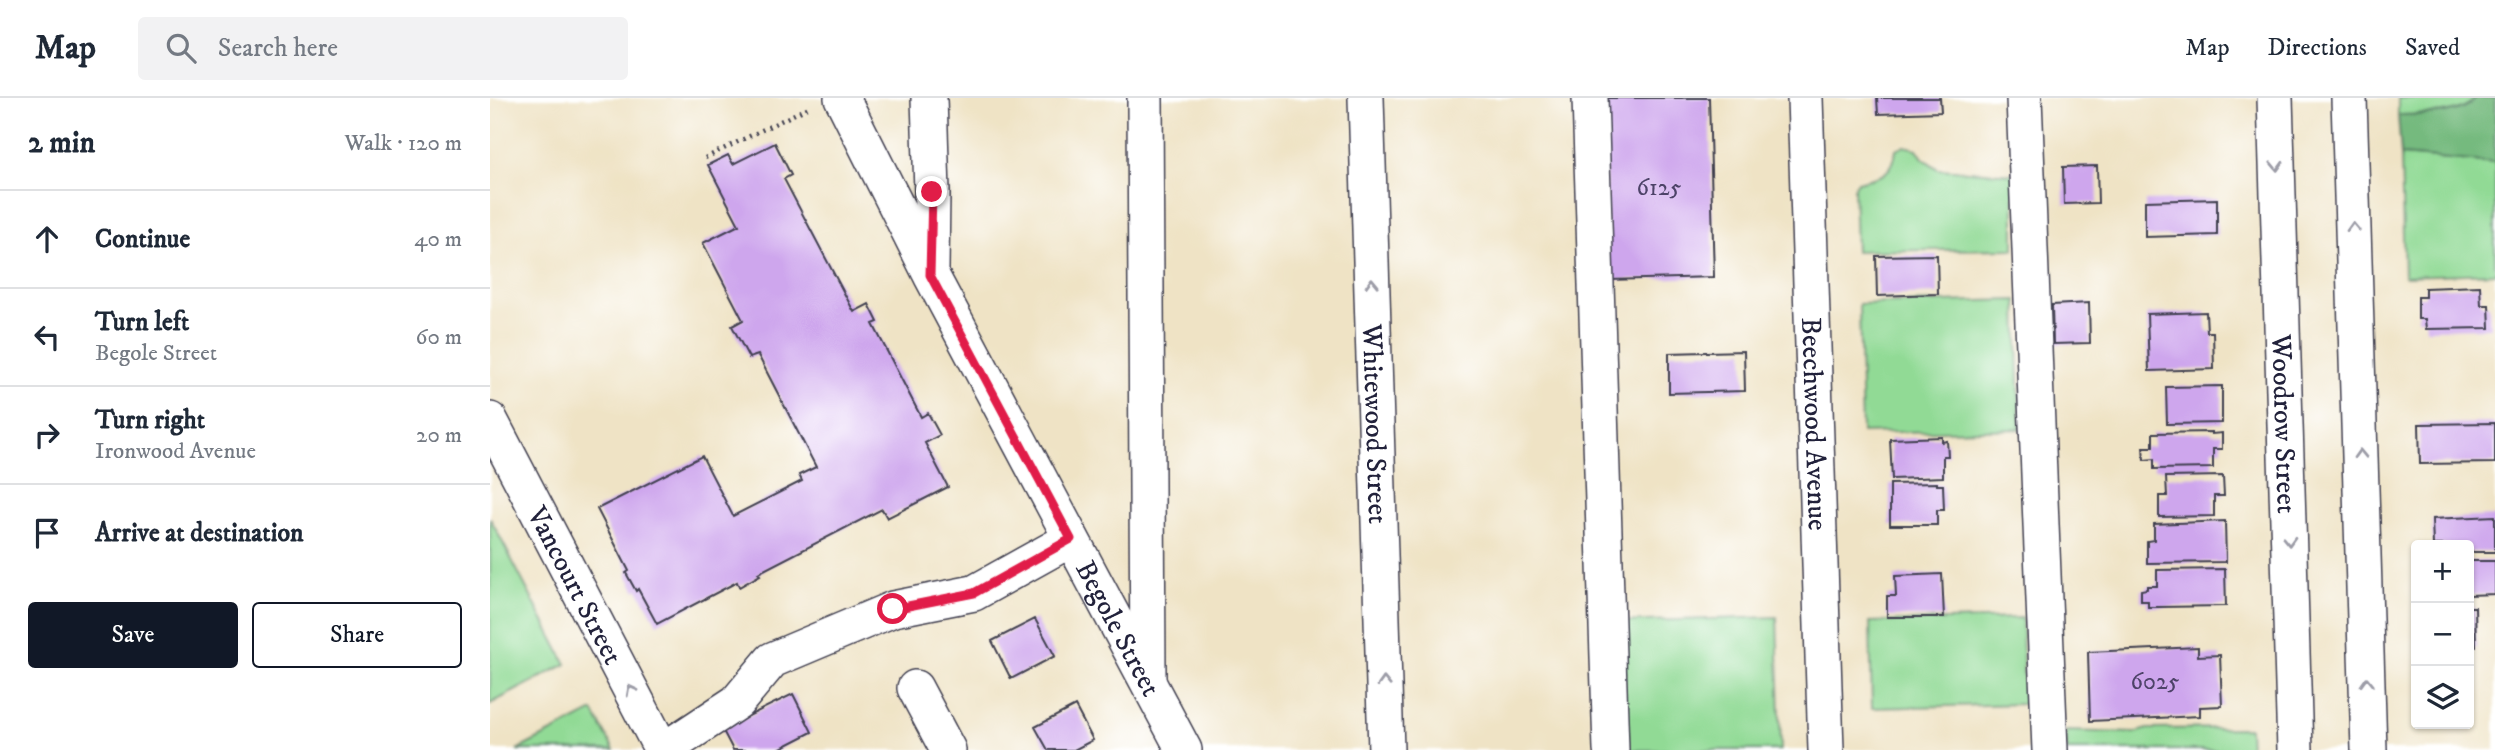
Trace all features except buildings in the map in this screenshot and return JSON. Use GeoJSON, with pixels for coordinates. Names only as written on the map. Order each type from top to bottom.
{"type":"FeatureCollection","features":[{"type":"Feature","properties":{"kind":"street"},"geometry":{"type":"LineString","coordinates":[[929,98],[932,192],[930,275]]}},
{"type":"Feature","properties":{"kind":"street"},"geometry":{"type":"LineString","coordinates":[[1145,98],[1148,682]]}},
{"type":"Feature","properties":{"kind":"street","name":"Whitewood Street"},"geometry":{"type":"LineString","coordinates":[[1366,98],[1386,750]]}},
{"type":"Feature","properties":{"kind":"street"},"geometry":{"type":"LineString","coordinates":[[1590,98],[1611,750]]}},
{"type":"Feature","properties":{"kind":"street","name":"Beechwood Avenue"},"geometry":{"type":"LineString","coordinates":[[1805,98],[1826,750]]}},
{"type":"Feature","properties":{"kind":"street"},"geometry":{"type":"LineString","coordinates":[[2024,98],[2050,750]]}},
{"type":"Feature","properties":{"kind":"street","name":"Woodrow Street"},"geometry":{"type":"LineString","coordinates":[[2275,98],[2295,750]]}},
{"type":"Feature","properties":{"kind":"street"},"geometry":{"type":"LineString","coordinates":[[2349,98],[2369,750]]}},
{"type":"Feature","properties":{"kind":"street","name":"Begole Street"},"geometry":{"type":"LineString","coordinates":[[825,102],[930,275],[1184,750]]}},
{"type":"Feature","properties":{"kind":"street","name":"Vancourt Street"},"geometry":{"type":"LineString","coordinates":[[490,420],[663,750]]}},
{"type":"Feature","properties":{"kind":"street"},"geometry":{"type":"LineString","coordinates":[[663,750],[737,702],[772,660],[893,609],[974,593],[1071,539]]}},
{"type":"Feature","properties":{"kind":"street"},"geometry":{"type":"LineString","coordinates":[[915,688],[948,750]]}},
{"type":"Feature","properties":{"kind":"path"},"geometry":{"type":"LineString","coordinates":[[705,158],[825,102]]}},
{"type":"Feature","properties":{"kind":"green space"},"geometry":{"type":"Polygon","coordinates":[[[2398,98],[2477,98],[2450,112],[2398,115],[2398,98]]]}},
{"type":"Feature","properties":{"kind":"green space"},"geometry":{"type":"Polygon","coordinates":[[[2477,98],[2495,98],[2495,163],[2401,155],[2398,115],[2450,112],[2477,98]]]}},
{"type":"Feature","properties":{"kind":"green space"},"geometry":{"type":"Polygon","coordinates":[[[1904,146],[1917,149],[1923,158],[1938,169],[2014,174],[2014,249],[1856,251],[1854,187],[1857,182],[1889,170],[1896,149],[1904,146]]]}},
{"type":"Feature","properties":{"kind":"green space"},"geometry":{"type":"Polygon","coordinates":[[[2401,155],[2495,163],[2495,273],[2404,276],[2401,155]]]}},
{"type":"Feature","properties":{"kind":"green space"},"geometry":{"type":"Polygon","coordinates":[[[2017,300],[2020,429],[1862,433],[1859,304],[2017,300]]]}},
{"type":"Feature","properties":{"kind":"green space"},"geometry":{"type":"Polygon","coordinates":[[[490,518],[566,664],[490,704],[490,518]]]}},
{"type":"Feature","properties":{"kind":"green space"},"geometry":{"type":"Polygon","coordinates":[[[1777,617],[1781,750],[1618,750],[1614,622],[1777,617]]]}},
{"type":"Feature","properties":{"kind":"green space"},"geometry":{"type":"Polygon","coordinates":[[[2022,618],[2024,704],[1872,708],[1870,622],[2022,618]]]}},
{"type":"Feature","properties":{"kind":"green space"},"geometry":{"type":"Polygon","coordinates":[[[593,711],[614,750],[517,750],[593,711]]]}},
{"type":"Feature","properties":{"kind":"green space"},"geometry":{"type":"Polygon","coordinates":[[[2249,728],[2250,750],[2067,750],[2066,731],[2135,733],[2147,729],[2249,728]]]}},
{"type":"Feature","properties":{"kind":"route"},"geometry":{"type":"LineString","coordinates":[[893,609],[974,593],[1071,539],[930,275],[932,192]]}}]}
